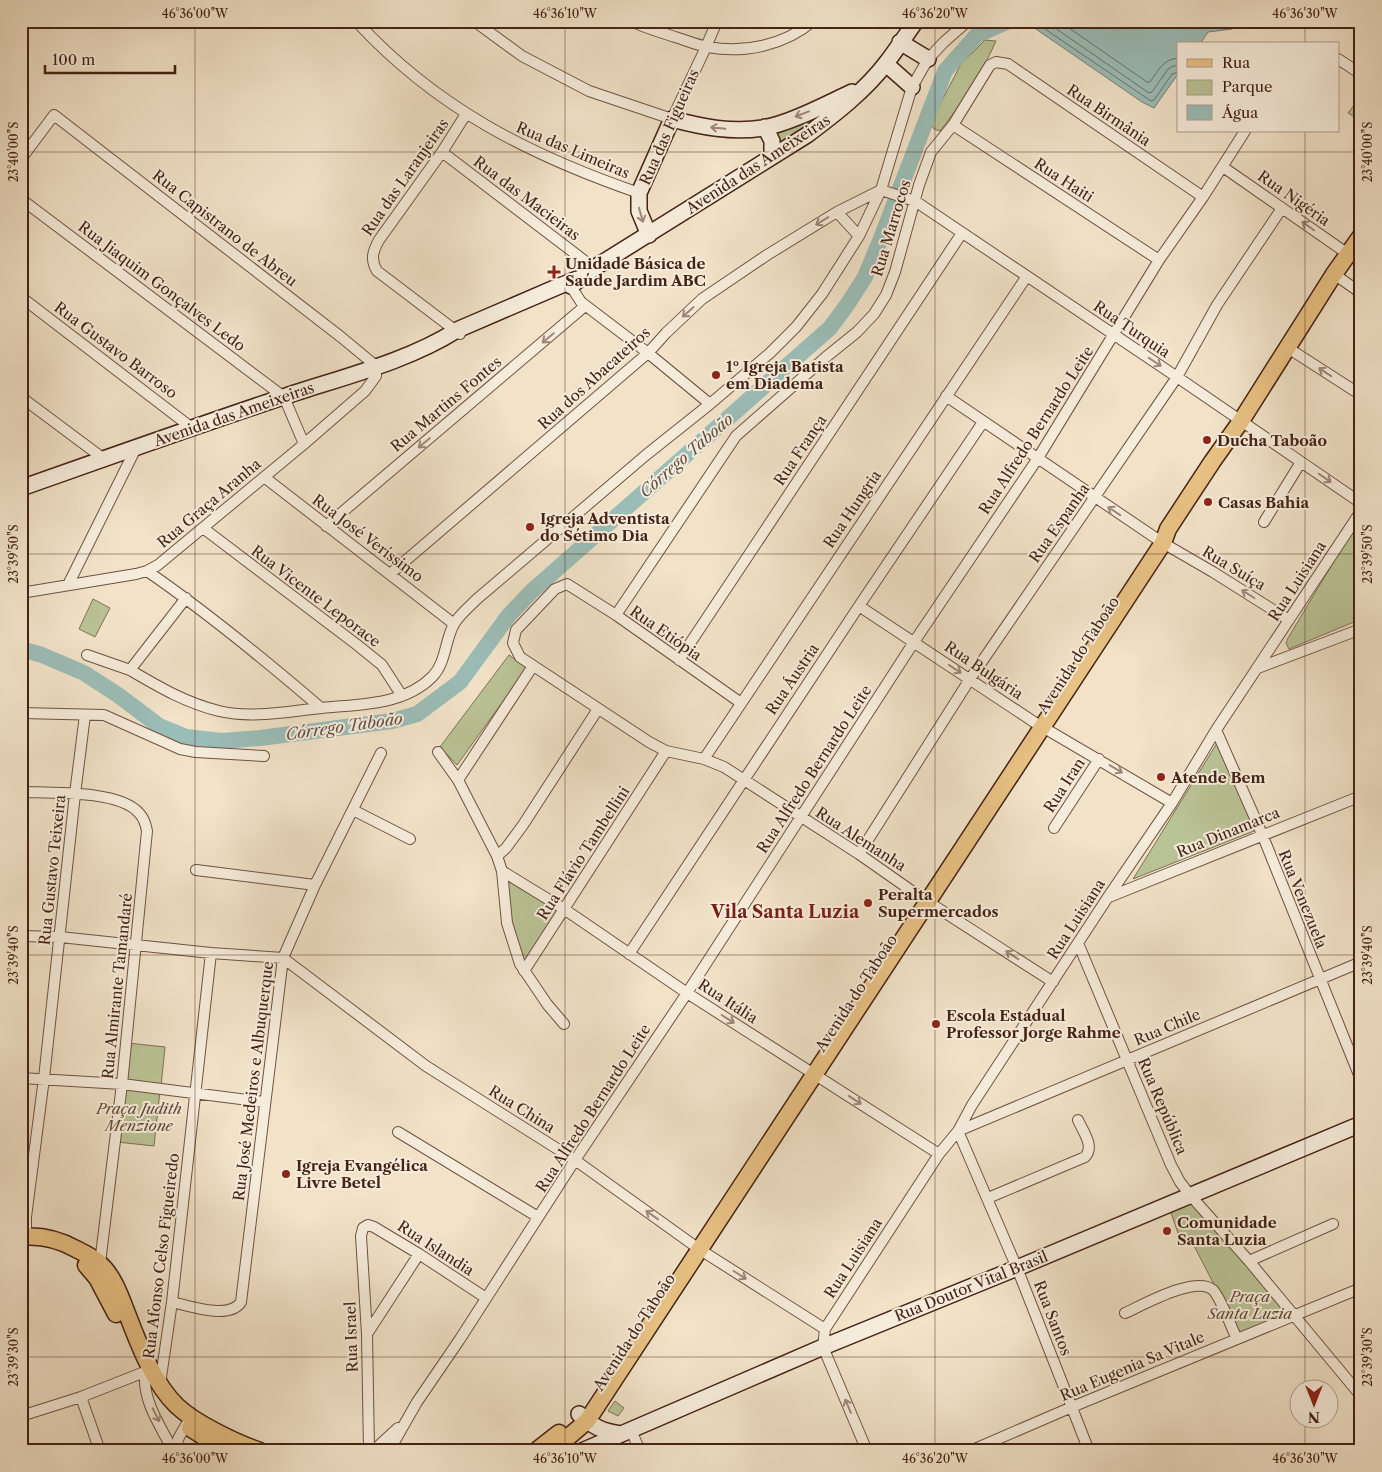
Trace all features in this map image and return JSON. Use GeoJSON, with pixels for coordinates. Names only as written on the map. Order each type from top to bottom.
{"type":"FeatureCollection","features":[{"type":"Feature","properties":{"kind":"main road","name":"Avenida do Taboão"},"geometry":{"type":"LineString","coordinates":[[552,1451],[586,1420],[695,1246],[1162,537],[1241,421],[1334,274],[1361,236]]}},
{"type":"Feature","properties":{"kind":"main road"},"geometry":{"type":"LineString","coordinates":[[23,1240],[48,1238],[66,1244],[100,1263],[117,1289],[138,1342],[149,1378],[192,1418],[238,1442],[260,1451]]}},
{"type":"Feature","properties":{"kind":"main road"},"geometry":{"type":"LineString","coordinates":[[23,1240],[35,1245],[55,1248],[73,1256],[87,1266],[109,1298],[149,1378],[165,1405],[186,1425],[212,1442],[233,1451]]}},
{"type":"Feature","properties":{"kind":"main road","name":"Avenida do Taboão"},"geometry":{"type":"LineString","coordinates":[[536,1451],[554,1438],[586,1420]]}},
{"type":"Feature","properties":{"kind":"street","name":"Rua das Limeiras"},"geometry":{"type":"LineString","coordinates":[[356,21],[393,59],[466,114],[533,152],[602,181],[639,194]]}},
{"type":"Feature","properties":{"kind":"street"},"geometry":{"type":"LineString","coordinates":[[474,21],[522,56],[589,91],[672,119],[700,126],[729,129],[765,127],[803,114],[863,88]]}},
{"type":"Feature","properties":{"kind":"street"},"geometry":{"type":"LineString","coordinates":[[631,21],[706,47],[726,49],[747,49],[771,44],[789,38],[813,21]]}},
{"type":"Feature","properties":{"kind":"street","name":"Rua das Figueiras"},"geometry":{"type":"LineString","coordinates":[[649,234],[639,211],[639,194],[717,21]]}},
{"type":"Feature","properties":{"kind":"street","name":"Avenida das Ameixeiras"},"geometry":{"type":"LineString","coordinates":[[21,488],[376,366],[454,335],[572,283],[818,127],[839,111],[886,64],[916,21]]}},
{"type":"Feature","properties":{"kind":"street"},"geometry":{"type":"LineString","coordinates":[[87,655],[130,670],[179,698],[221,711],[241,714],[369,705],[402,696],[420,687],[434,676],[441,664],[454,624],[477,599],[646,455],[770,353],[796,327],[844,262],[882,191],[912,87],[928,58],[968,21]]}},
{"type":"Feature","properties":{"kind":"street"},"geometry":{"type":"LineString","coordinates":[[900,42],[928,58]]}},
{"type":"Feature","properties":{"kind":"street"},"geometry":{"type":"LineString","coordinates":[[1340,60],[1361,74]]}},
{"type":"Feature","properties":{"kind":"street","name":"Rua Marrocos"},"geometry":{"type":"LineString","coordinates":[[616,615],[726,449],[747,425],[858,332],[874,314],[886,294],[895,272],[912,200],[931,152],[953,125],[986,70],[996,62]]}},
{"type":"Feature","properties":{"kind":"street","name":"Rua Birmânia"},"geometry":{"type":"LineString","coordinates":[[996,62],[1008,64],[1203,197]]}},
{"type":"Feature","properties":{"kind":"street"},"geometry":{"type":"LineString","coordinates":[[886,64],[912,87]]}},
{"type":"Feature","properties":{"kind":"street","name":"Rua das Laranjeiras"},"geometry":{"type":"LineString","coordinates":[[454,335],[377,270],[373,264],[372,257],[379,240],[442,152],[466,114]]}},
{"type":"Feature","properties":{"kind":"street","name":"Rua Capistrano de Abreu"},"geometry":{"type":"LineString","coordinates":[[21,159],[54,115],[376,366]]}},
{"type":"Feature","properties":{"kind":"street","name":"Rua Haiti"},"geometry":{"type":"LineString","coordinates":[[953,125],[1159,260]]}},
{"type":"Feature","properties":{"kind":"street"},"geometry":{"type":"LineString","coordinates":[[765,127],[772,140],[772,157]]}},
{"type":"Feature","properties":{"kind":"street","name":"Rua Alfredo Bernardo Leite"},"geometry":{"type":"LineString","coordinates":[[389,1451],[406,1420],[575,1160],[687,993],[914,642],[1038,458],[1159,260],[1203,197],[1244,132]]}},
{"type":"Feature","properties":{"kind":"street","name":"Rua das Macieiras"},"geometry":{"type":"LineString","coordinates":[[442,152],[594,268]]}},
{"type":"Feature","properties":{"kind":"street","name":"Rua Nigéria"},"geometry":{"type":"LineString","coordinates":[[1222,167],[1348,254]]}},
{"type":"Feature","properties":{"kind":"street","name":"Rua Turquia"},"geometry":{"type":"LineString","coordinates":[[882,191],[912,200],[1177,376],[1361,503]]}},
{"type":"Feature","properties":{"kind":"street","name":"Rua dos Abacateiros"},"geometry":{"type":"LineString","coordinates":[[390,574],[648,353],[702,299],[837,212],[882,191]]}},
{"type":"Feature","properties":{"kind":"street","name":"Rua Jiaquim Gonçalves Ledo"},"geometry":{"type":"LineString","coordinates":[[21,199],[284,397]]}},
{"type":"Feature","properties":{"kind":"street","name":"Rua Espanha"},"geometry":{"type":"LineString","coordinates":[[859,854],[970,679],[1177,376],[1218,305],[1282,208]]}},
{"type":"Feature","properties":{"kind":"street"},"geometry":{"type":"LineString","coordinates":[[837,212],[859,236]]}},
{"type":"Feature","properties":{"kind":"street","name":"Rua França"},"geometry":{"type":"LineString","coordinates":[[679,660],[962,233]]}},
{"type":"Feature","properties":{"kind":"street"},"geometry":{"type":"LineString","coordinates":[[1334,274],[1361,293]]}},
{"type":"Feature","properties":{"kind":"street","name":"Rua Hungria"},"geometry":{"type":"LineString","coordinates":[[704,759],[1027,276]]}},
{"type":"Feature","properties":{"kind":"street"},"geometry":{"type":"LineString","coordinates":[[572,283],[577,298],[585,306],[648,353],[710,404]]}},
{"type":"Feature","properties":{"kind":"street","name":"Rua Gustavo Barroso"},"geometry":{"type":"LineString","coordinates":[[21,297],[192,428]]}},
{"type":"Feature","properties":{"kind":"street","name":"Rua Martins Fontes"},"geometry":{"type":"LineString","coordinates":[[326,526],[585,306]]}},
{"type":"Feature","properties":{"kind":"street"},"geometry":{"type":"LineString","coordinates":[[1288,348],[1361,395]]}},
{"type":"Feature","properties":{"kind":"street","name":"Rua Graça Aranha"},"geometry":{"type":"LineString","coordinates":[[21,593],[147,571],[158,565],[365,391],[376,376],[376,366]]}},
{"type":"Feature","properties":{"kind":"street","name":"Rua Suíça"},"geometry":{"type":"LineString","coordinates":[[946,396],[1094,498],[1162,537],[1289,620]]}},
{"type":"Feature","properties":{"kind":"street"},"geometry":{"type":"LineString","coordinates":[[284,397],[304,444]]}},
{"type":"Feature","properties":{"kind":"street"},"geometry":{"type":"LineString","coordinates":[[23,399],[104,459]]}},
{"type":"Feature","properties":{"kind":"street","name":"Rua Áustria"},"geometry":{"type":"LineString","coordinates":[[629,954],[983,422]]}},
{"type":"Feature","properties":{"kind":"street"},"geometry":{"type":"LineString","coordinates":[[68,585],[136,448]]}},
{"type":"Feature","properties":{"kind":"street"},"geometry":{"type":"LineString","coordinates":[[1264,522],[1301,462]]}},
{"type":"Feature","properties":{"kind":"street","name":"Rua José Veríssimo"},"geometry":{"type":"LineString","coordinates":[[264,477],[454,624]]}},
{"type":"Feature","properties":{"kind":"street","name":"Rua Luisiana"},"geometry":{"type":"LineString","coordinates":[[823,1347],[825,1329],[939,1154],[958,1131],[972,1105],[1172,803],[1216,730],[1360,515]]}},
{"type":"Feature","properties":{"kind":"street","name":"Rua Vicente Leporace"},"geometry":{"type":"LineString","coordinates":[[203,528],[382,665],[402,696]]}},
{"type":"Feature","properties":{"kind":"street"},"geometry":{"type":"LineString","coordinates":[[147,571],[186,598],[264,658],[321,708]]}},
{"type":"Feature","properties":{"kind":"street","name":"Rua Etiópia"},"geometry":{"type":"LineString","coordinates":[[520,657],[513,644],[516,630],[555,589],[567,584],[616,615],[741,704]]}},
{"type":"Feature","properties":{"kind":"street"},"geometry":{"type":"LineString","coordinates":[[130,670],[186,598]]}},
{"type":"Feature","properties":{"kind":"street","name":"Rua Bulgária"},"geometry":{"type":"LineString","coordinates":[[859,606],[1039,724],[1172,803]]}},
{"type":"Feature","properties":{"kind":"street"},"geometry":{"type":"LineString","coordinates":[[1258,668],[1361,629]]}},
{"type":"Feature","properties":{"kind":"street","name":"Rua Alemanha"},"geometry":{"type":"LineString","coordinates":[[520,657],[649,742],[666,751],[704,759],[724,767],[859,854],[923,899],[1053,982]]}},
{"type":"Feature","properties":{"kind":"street"},"geometry":{"type":"LineString","coordinates":[[458,780],[533,666]]}},
{"type":"Feature","properties":{"kind":"street"},"geometry":{"type":"LineString","coordinates":[[497,856],[506,848],[523,825],[598,709]]}},
{"type":"Feature","properties":{"kind":"street"},"geometry":{"type":"LineString","coordinates":[[21,712],[104,715],[180,749],[196,752],[264,756]]}},
{"type":"Feature","properties":{"kind":"street","name":"Rua Gustavo Teixeira"},"geometry":{"type":"LineString","coordinates":[[23,1240],[24,1217],[44,1078],[85,715]]}},
{"type":"Feature","properties":{"kind":"street","name":"Rua Venezuela"},"geometry":{"type":"LineString","coordinates":[[1216,730],[1262,834],[1361,1080]]}},
{"type":"Feature","properties":{"kind":"street","name":"Rua Flávio Tambellini"},"geometry":{"type":"LineString","coordinates":[[524,971],[666,751]]}},
{"type":"Feature","properties":{"kind":"street"},"geometry":{"type":"LineString","coordinates":[[438,752],[458,780],[497,856],[502,871],[507,923],[515,953],[524,971],[547,1004],[564,1024]]}},
{"type":"Feature","properties":{"kind":"street","name":"Rua José Medeiros e Albuquerque"},"geometry":{"type":"LineString","coordinates":[[172,1302],[227,1311],[238,1306],[241,1302],[283,958],[315,885],[381,754]]}},
{"type":"Feature","properties":{"kind":"street","name":"Rua Iran"},"geometry":{"type":"LineString","coordinates":[[1054,828],[1099,758]]}},
{"type":"Feature","properties":{"kind":"street"},"geometry":{"type":"LineString","coordinates":[[21,792],[75,794]]}},
{"type":"Feature","properties":{"kind":"street","name":"Rua Almirante Tamandaré"},"geometry":{"type":"LineString","coordinates":[[75,794],[119,800],[141,814],[147,831],[122,1084],[100,1263]]}},
{"type":"Feature","properties":{"kind":"street","name":"Rua Dinamarca"},"geometry":{"type":"LineString","coordinates":[[1108,897],[1361,796]]}},
{"type":"Feature","properties":{"kind":"street"},"geometry":{"type":"LineString","coordinates":[[353,810],[410,839]]}},
{"type":"Feature","properties":{"kind":"street"},"geometry":{"type":"LineString","coordinates":[[196,870],[315,885]]}},
{"type":"Feature","properties":{"kind":"street","name":"Rua Itália"},"geometry":{"type":"LineString","coordinates":[[502,871],[564,909],[687,993],[939,1154]]}},
{"type":"Feature","properties":{"kind":"street"},"geometry":{"type":"LineString","coordinates":[[21,936],[60,937],[211,953],[283,958]]}},
{"type":"Feature","properties":{"kind":"street","name":"Rua República"},"geometry":{"type":"LineString","coordinates":[[1078,943],[1171,1165],[1180,1182],[1249,1261],[1361,1396]]}},
{"type":"Feature","properties":{"kind":"street","name":"Rua Afonso Celso Figueiredo"},"geometry":{"type":"LineString","coordinates":[[174,1451],[149,1401],[146,1391],[172,1302],[211,953]]}},
{"type":"Feature","properties":{"kind":"street","name":"Rua China"},"geometry":{"type":"LineString","coordinates":[[283,958],[426,1066],[575,1160],[695,1246],[825,1329]]}},
{"type":"Feature","properties":{"kind":"street","name":"Rua Chile"},"geometry":{"type":"LineString","coordinates":[[958,1131],[1361,962]]}},
{"type":"Feature","properties":{"kind":"street"},"geometry":{"type":"LineString","coordinates":[[21,1078],[122,1084],[264,1102]]}},
{"type":"Feature","properties":{"kind":"street"},"geometry":{"type":"LineString","coordinates":[[972,1105],[979,1114],[990,1118]]}},
{"type":"Feature","properties":{"kind":"street"},"geometry":{"type":"LineString","coordinates":[[988,1198],[1085,1157],[1090,1145],[1078,1120]]}},
{"type":"Feature","properties":{"kind":"street","name":"Rua Doutor Vital Brasil"},"geometry":{"type":"LineString","coordinates":[[586,1449],[823,1347],[1361,1124]]}},
{"type":"Feature","properties":{"kind":"street","name":"Rua Santos"},"geometry":{"type":"LineString","coordinates":[[958,1131],[1017,1268],[1089,1451]]}},
{"type":"Feature","properties":{"kind":"street"},"geometry":{"type":"LineString","coordinates":[[398,1132],[538,1217]]}},
{"type":"Feature","properties":{"kind":"street"},"geometry":{"type":"LineString","coordinates":[[1249,1261],[1333,1224]]}},
{"type":"Feature","properties":{"kind":"street","name":"Rua Islandia"},"geometry":{"type":"LineString","coordinates":[[368,1226],[374,1227],[419,1254],[486,1298]]}},
{"type":"Feature","properties":{"kind":"street","name":"Rua Israel"},"geometry":{"type":"LineString","coordinates":[[368,1226],[363,1228],[361,1236],[367,1334],[369,1451]]}},
{"type":"Feature","properties":{"kind":"street"},"geometry":{"type":"LineString","coordinates":[[367,1334],[419,1254]]}},
{"type":"Feature","properties":{"kind":"street"},"geometry":{"type":"LineString","coordinates":[[1125,1313],[1184,1288],[1201,1285],[1208,1287],[1217,1296],[1236,1339]]}},
{"type":"Feature","properties":{"kind":"street","name":"Rua Eugenia Sa Vitale"},"geometry":{"type":"LineString","coordinates":[[970,1451],[1361,1288]]}},
{"type":"Feature","properties":{"kind":"street"},"geometry":{"type":"LineString","coordinates":[[823,1347],[867,1451]]}},
{"type":"Feature","properties":{"kind":"street"},"geometry":{"type":"LineString","coordinates":[[21,1416],[149,1378]]}},
{"type":"Feature","properties":{"kind":"street"},"geometry":{"type":"LineString","coordinates":[[81,1397],[100,1451]]}},
{"type":"Feature","properties":{"kind":"street","name":"Rua Alfredo Bernardo Leite"},"geometry":{"type":"LineString","coordinates":[[373,1451],[406,1420]]}},
{"type":"Feature","properties":{"kind":"street"},"geometry":{"type":"LineString","coordinates":[[586,1420],[606,1432],[626,1432],[640,1451]]}},
{"type":"Feature","properties":{"kind":"street"},"geometry":{"type":"LineString","coordinates":[[586,1420],[586,1449]]}},
{"type":"Feature","properties":{"kind":"street"},"geometry":{"type":"LineString","coordinates":[[174,1451],[186,1425]]}},
{"type":"Feature","properties":{"kind":"green space"},"geometry":{"type":"Polygon","coordinates":[[[985,40],[996,41],[978,76],[964,99],[940,131],[934,129],[930,123],[961,64],[985,40]]]}},
{"type":"Feature","properties":{"kind":"green space"},"geometry":{"type":"Polygon","coordinates":[[[1361,96],[1361,121],[1348,113],[1361,96]]]}},
{"type":"Feature","properties":{"kind":"green space"},"geometry":{"type":"Polygon","coordinates":[[[820,116],[804,132],[774,151],[774,133],[820,116]]]}},
{"type":"Feature","properties":{"kind":"green space"},"geometry":{"type":"Polygon","coordinates":[[[1357,523],[1361,532],[1361,619],[1289,649],[1286,643],[1288,638],[1357,523]]]}},
{"type":"Feature","properties":{"kind":"green space"},"geometry":{"type":"Polygon","coordinates":[[[93,599],[110,608],[95,637],[79,629],[93,599]]]}},
{"type":"Feature","properties":{"kind":"green space"},"geometry":{"type":"Polygon","coordinates":[[[509,655],[527,668],[457,765],[440,747],[509,655]]]}},
{"type":"Feature","properties":{"kind":"green space"},"geometry":{"type":"Polygon","coordinates":[[[1219,740],[1254,831],[1133,879],[1219,740]]]}},
{"type":"Feature","properties":{"kind":"green space"},"geometry":{"type":"Polygon","coordinates":[[[505,877],[559,913],[522,966],[514,947],[505,877]]]}},
{"type":"Feature","properties":{"kind":"green space"},"geometry":{"type":"Polygon","coordinates":[[[128,1043],[165,1047],[161,1086],[124,1082],[128,1043]]]}},
{"type":"Feature","properties":{"kind":"green space","name":"Praça Judith Menzione"},"geometry":{"type":"Polygon","coordinates":[[[123,1087],[160,1091],[154,1146],[117,1142],[123,1087]]]}},
{"type":"Feature","properties":{"kind":"green space","name":"Praça Santa Luzia"},"geometry":{"type":"Polygon","coordinates":[[[1190,1197],[1289,1314],[1238,1336],[1189,1236],[1180,1239],[1169,1207],[1190,1197]]]}},
{"type":"Feature","properties":{"kind":"green space"},"geometry":{"type":"Polygon","coordinates":[[[615,1401],[624,1408],[618,1416],[608,1411],[615,1401]]]}},
{"type":"Feature","properties":{"kind":"water"},"geometry":{"type":"Polygon","coordinates":[[[1036,21],[1238,21],[1232,29],[1208,32],[1201,42],[1177,42],[1177,75],[1154,108],[1142,102],[1033,27],[1033,23],[1036,21]]]}},
{"type":"Feature","properties":{"kind":"waterway","name":"Córrego Taboão"},"geometry":{"type":"LineString","coordinates":[[21,649],[42,655],[84,673],[118,695],[159,726],[186,737],[222,741],[260,738],[392,721],[417,714],[460,682],[509,615],[532,591],[830,328],[865,277],[945,71],[977,35],[1009,21]]}},
{"type":"Feature","properties":{"kind":"waterway"},"geometry":{"type":"LineString","coordinates":[[1350,1451],[1361,1438]]}},
{"type":"Feature","properties":{"kind":"place","name":"Unidade Básica de Saúde Jardim ABC"},"geometry":{"type":"Point","coordinates":[554,272]}},
{"type":"Feature","properties":{"kind":"place","name":"1º Igreja Batista em Diadema"},"geometry":{"type":"Point","coordinates":[716,375]}},
{"type":"Feature","properties":{"kind":"place","name":"Ducha Taboão"},"geometry":{"type":"Point","coordinates":[1207,440]}},
{"type":"Feature","properties":{"kind":"place","name":"Casas Bahia"},"geometry":{"type":"Point","coordinates":[1208,502]}},
{"type":"Feature","properties":{"kind":"place","name":"Igreja Adventista do Sétimo Dia"},"geometry":{"type":"Point","coordinates":[530,527]}},
{"type":"Feature","properties":{"kind":"place","name":"Atende Bem"},"geometry":{"type":"Point","coordinates":[1161,777]}},
{"type":"Feature","properties":{"kind":"place","name":"Peralta Supermercados"},"geometry":{"type":"Point","coordinates":[868,903]}},
{"type":"Feature","properties":{"kind":"place","name":"Escola Estadual Professor Jorge Rahme"},"geometry":{"type":"Point","coordinates":[936,1024]}},
{"type":"Feature","properties":{"kind":"place","name":"Igreja Evangélica Livre Betel"},"geometry":{"type":"Point","coordinates":[286,1174]}},
{"type":"Feature","properties":{"kind":"place","name":"Comunidade Santa Luzia"},"geometry":{"type":"Point","coordinates":[1167,1231]}},
{"type":"Feature","properties":{"kind":"district","name":"Vila Santa Luzia"},"geometry":{"type":"Point","coordinates":[785,912]}}]}
